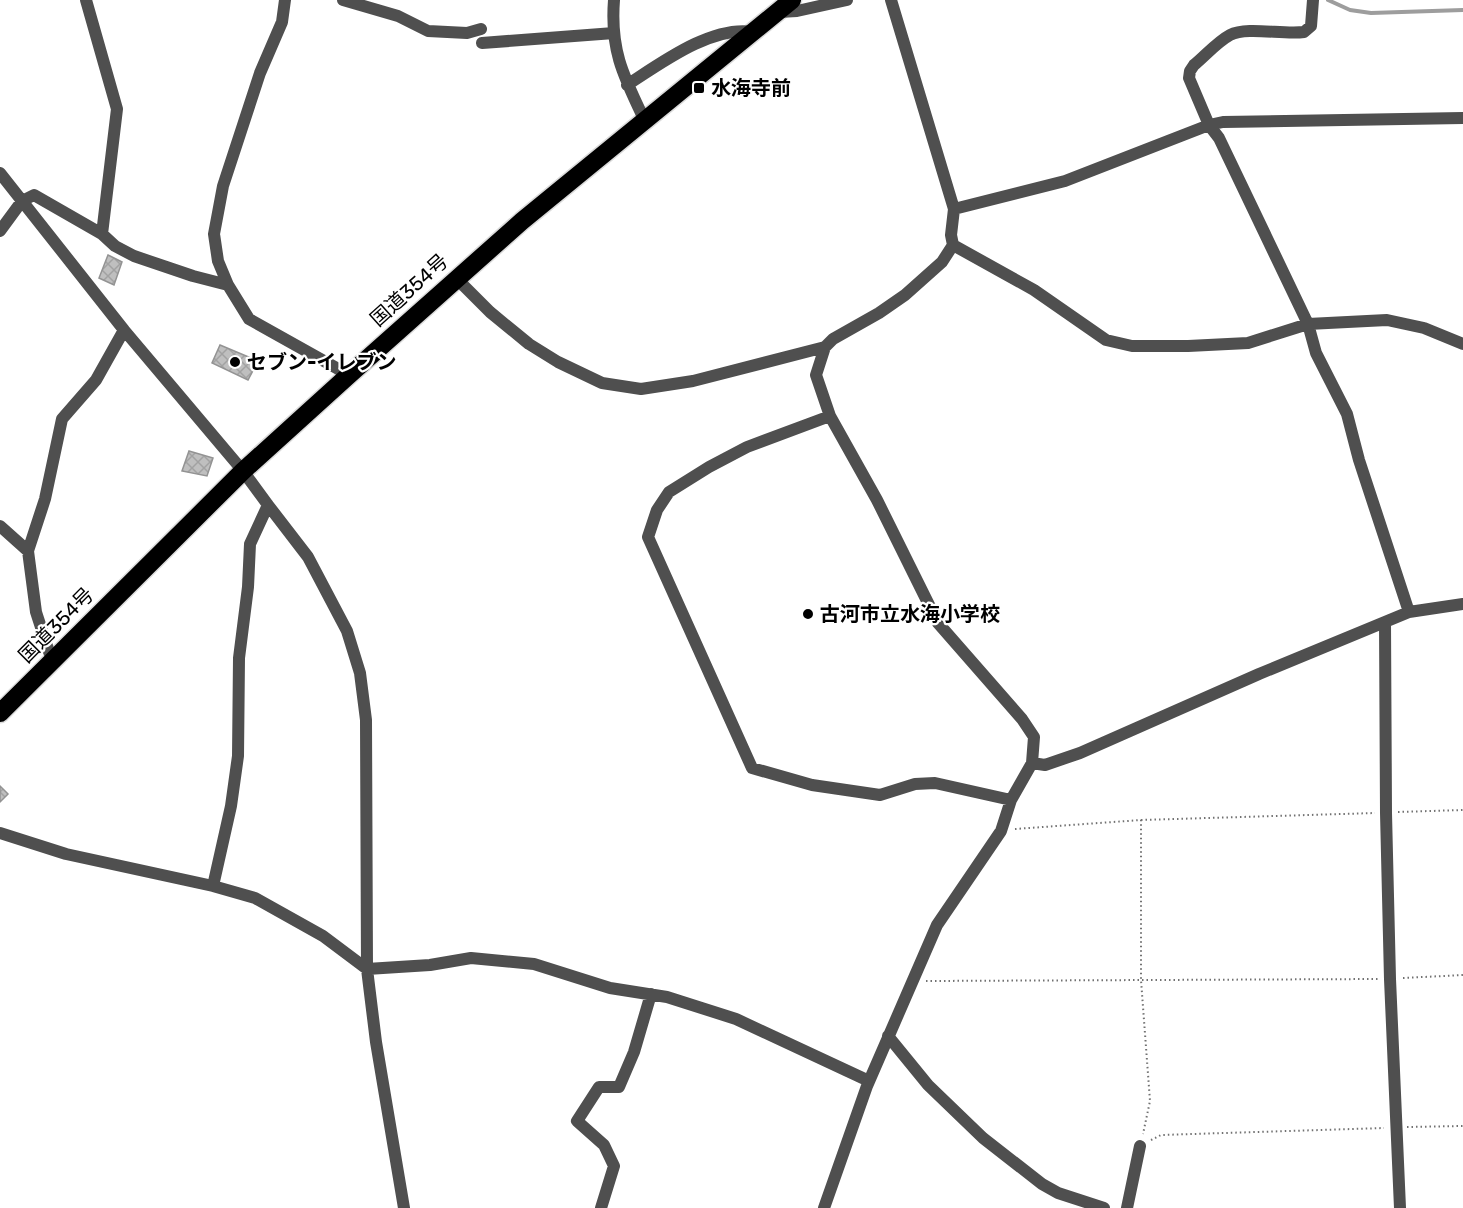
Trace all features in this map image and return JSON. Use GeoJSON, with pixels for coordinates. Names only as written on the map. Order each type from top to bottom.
{"type":"FeatureCollection","features":[{"type":"Feature","properties":{"kind":"highway","name":"国道354号"},"geometry":{"type":"LineString","coordinates":[[0,712],[243,471],[456,278],[588,165],[785,6]]}},
{"type":"Feature","properties":{"kind":"street"},"geometry":{"type":"LineString","coordinates":[[86,0],[117,109],[102,234]]}},
{"type":"Feature","properties":{"kind":"street"},"geometry":{"type":"LineString","coordinates":[[285,0],[282,22],[260,73],[223,186],[214,234],[218,261],[228,285],[249,320],[349,375]]}},
{"type":"Feature","properties":{"kind":"street"},"geometry":{"type":"LineString","coordinates":[[343,0],[398,16],[428,31],[467,33],[481,29]]}},
{"type":"Feature","properties":{"kind":"street"},"geometry":{"type":"LineString","coordinates":[[614,0],[616,56],[645,121]]}},
{"type":"Feature","properties":{"kind":"street"},"geometry":{"type":"LineString","coordinates":[[785,6],[797,11],[847,0]]}},
{"type":"Feature","properties":{"kind":"street"},"geometry":{"type":"LineString","coordinates":[[824,1208],[869,1081],[912,981],[937,925],[1001,831],[1011,800],[1032,763],[1034,736],[1022,719],[938,623],[877,500],[830,416],[816,375],[825,347],[833,339],[905,296],[942,262],[953,245],[951,235],[954,209],[891,0]]}},
{"type":"Feature","properties":{"kind":"street"},"geometry":{"type":"LineString","coordinates":[[1313,0],[1311,26],[1304,32],[1293,34],[1253,30],[1229,36],[1194,65],[1190,70],[1190,78],[1209,124],[1219,138],[1308,324],[1316,353],[1347,414],[1359,460],[1409,612]]}},
{"type":"Feature","properties":{"kind":"street"},"geometry":{"type":"LineString","coordinates":[[627,85],[687,49],[722,33],[742,30],[753,33]]}},
{"type":"Feature","properties":{"kind":"street"},"geometry":{"type":"LineString","coordinates":[[482,43],[614,33]]}},
{"type":"Feature","properties":{"kind":"street"},"geometry":{"type":"LineString","coordinates":[[954,209],[1065,181],[1209,124],[1463,118]]}},
{"type":"Feature","properties":{"kind":"street"},"geometry":{"type":"LineString","coordinates":[[0,173],[124,330],[243,471],[308,557],[347,631],[360,673],[366,720],[367,969],[376,1042],[404,1208]]}},
{"type":"Feature","properties":{"kind":"street"},"geometry":{"type":"LineString","coordinates":[[0,231],[22,201],[34,195],[102,234],[115,246],[134,256],[228,285]]}},
{"type":"Feature","properties":{"kind":"street"},"geometry":{"type":"LineString","coordinates":[[953,245],[1034,290],[1106,340],[1132,346],[1248,343],[1308,324],[1387,320],[1424,328],[1463,344]]}},
{"type":"Feature","properties":{"kind":"street"},"geometry":{"type":"LineString","coordinates":[[456,278],[490,312],[529,344],[558,362],[602,383],[641,390],[693,381],[825,347]]}},
{"type":"Feature","properties":{"kind":"street"},"geometry":{"type":"LineString","coordinates":[[54,659],[49,652],[36,612],[28,551],[45,499],[62,418],[96,380],[124,330]]}},
{"type":"Feature","properties":{"kind":"street"},"geometry":{"type":"LineString","coordinates":[[830,416],[747,447],[669,492],[657,510],[648,537],[752,768],[812,785],[880,795],[915,784],[935,783],[1011,800]]}},
{"type":"Feature","properties":{"kind":"street"},"geometry":{"type":"LineString","coordinates":[[213,886],[231,806],[238,756],[239,658],[248,587],[250,544],[268,505]]}},
{"type":"Feature","properties":{"kind":"street"},"geometry":{"type":"LineString","coordinates":[[0,526],[28,551]]}},
{"type":"Feature","properties":{"kind":"street"},"geometry":{"type":"LineString","coordinates":[[1032,763],[1046,765],[1080,753],[1259,674],[1409,612],[1463,604]]}},
{"type":"Feature","properties":{"kind":"street"},"geometry":{"type":"LineString","coordinates":[[1385,622],[1390,979],[1400,1208]]}},
{"type":"Feature","properties":{"kind":"street"},"geometry":{"type":"LineString","coordinates":[[0,833],[66,854],[213,886],[255,898],[323,936],[367,969],[430,965],[471,958],[534,964],[610,988],[667,997],[736,1019],[869,1081]]}},
{"type":"Feature","properties":{"kind":"street"},"geometry":{"type":"LineString","coordinates":[[602,1208],[614,1166],[603,1145],[577,1120],[599,1088],[619,1087],[634,1052],[651,994]]}},
{"type":"Feature","properties":{"kind":"street"},"geometry":{"type":"LineString","coordinates":[[888,1036],[928,1084],[992,1145],[1042,1184],[1058,1193],[1104,1208]]}},
{"type":"Feature","properties":{"kind":"street"},"geometry":{"type":"LineString","coordinates":[[1127,1208],[1140,1146]]}},
{"type":"Feature","properties":{"kind":"path"},"geometry":{"type":"LineString","coordinates":[[1001,831],[1054,825],[1140,820],[1463,810]]}},
{"type":"Feature","properties":{"kind":"path"},"geometry":{"type":"LineString","coordinates":[[1140,820],[1140,980],[1150,1101],[1140,1146]]}},
{"type":"Feature","properties":{"kind":"path"},"geometry":{"type":"LineString","coordinates":[[912,981],[1390,979],[1463,975]]}},
{"type":"Feature","properties":{"kind":"path"},"geometry":{"type":"LineString","coordinates":[[1140,1146],[1161,1136],[1463,1126]]}},
{"type":"Feature","properties":{"kind":"building"},"geometry":{"type":"Polygon","coordinates":[[[108,255],[122,262],[114,285],[99,278],[108,255]]]}},
{"type":"Feature","properties":{"kind":"building","name":"セブン-イレブン"},"geometry":{"type":"Polygon","coordinates":[[[220,345],[258,361],[248,380],[212,363],[220,345]]]}},
{"type":"Feature","properties":{"kind":"building"},"geometry":{"type":"Polygon","coordinates":[[[189,451],[213,458],[207,476],[182,471],[189,451]]]}},
{"type":"Feature","properties":{"kind":"building"},"geometry":{"type":"Polygon","coordinates":[[[0,786],[8,794],[0,802],[0,786]]]}},
{"type":"Feature","properties":{"kind":"waterway"},"geometry":{"type":"LineString","coordinates":[[1328,0],[1350,10],[1371,13],[1463,10]]}},
{"type":"Feature","properties":{"kind":"place","name":"水海寺前"},"geometry":{"type":"Point","coordinates":[699,88]}},
{"type":"Feature","properties":{"kind":"place","name":"セブン-イレブン"},"geometry":{"type":"Point","coordinates":[235,362]}},
{"type":"Feature","properties":{"kind":"place","name":"古河市立水海小学校"},"geometry":{"type":"Point","coordinates":[808,614]}}]}
